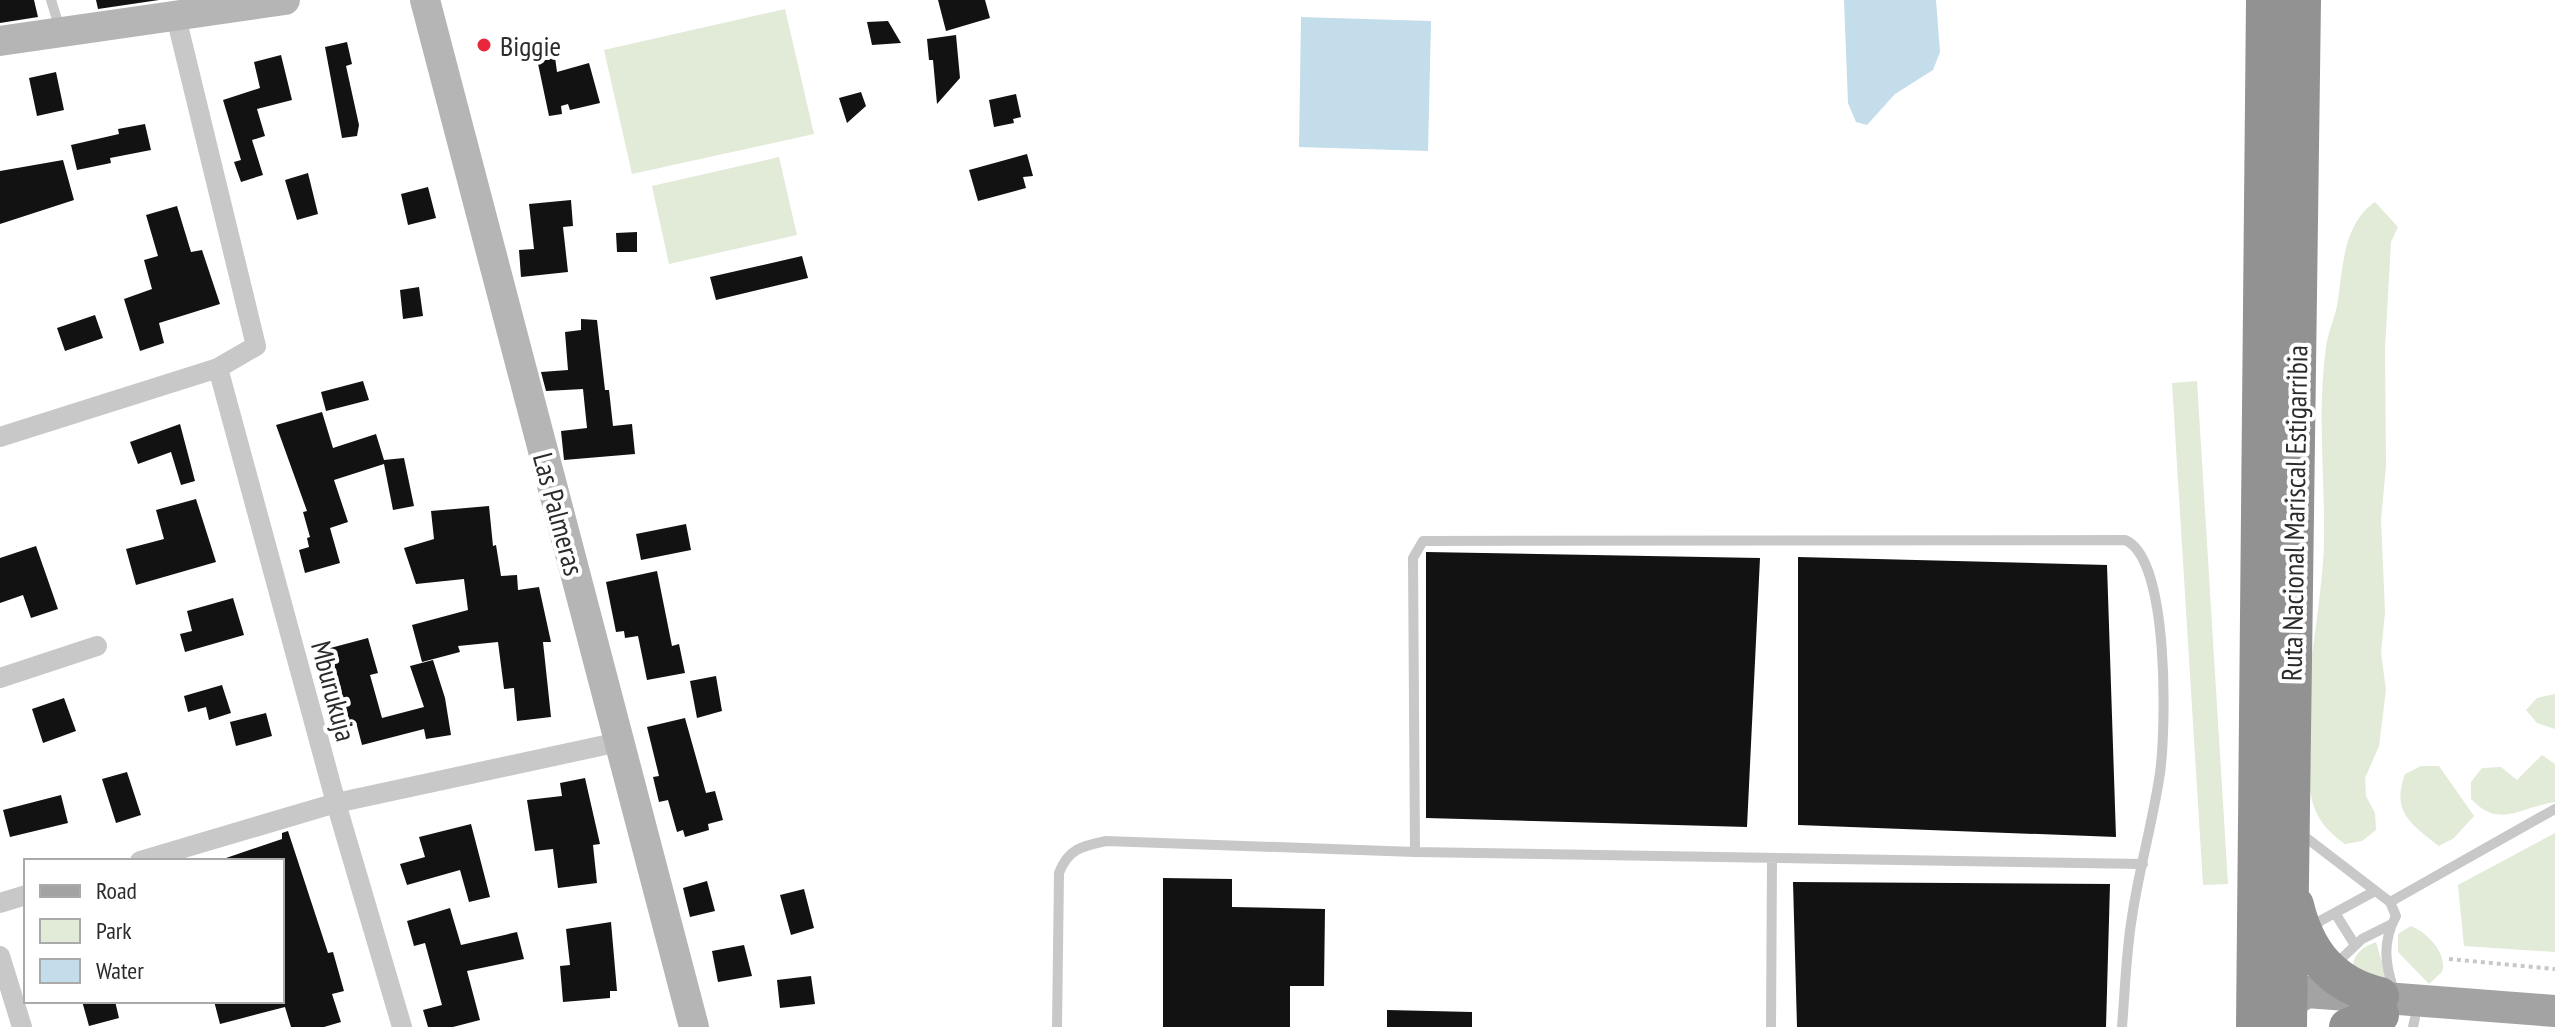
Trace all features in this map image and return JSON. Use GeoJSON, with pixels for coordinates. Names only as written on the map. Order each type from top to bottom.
{"type":"FeatureCollection","features":[{"type":"Feature","properties":{"kind":"highway","name":"Ruta Nacional Mariscal Estigarribia"},"geometry":{"type":"LineString","coordinates":[[2255,1027],[2265,0]]}},
{"type":"Feature","properties":{"kind":"highway","name":"Ruta Nacional Mariscal Estigarribia"},"geometry":{"type":"LineString","coordinates":[[2285,1009],[2304,7]]}},
{"type":"Feature","properties":{"kind":"highway"},"geometry":{"type":"LineString","coordinates":[[2259,691],[2269,753],[2266,935],[2270,961],[2285,1009]]}},
{"type":"Feature","properties":{"kind":"highway"},"geometry":{"type":"LineString","coordinates":[[2288,879],[2308,945],[2378,1006]]}},
{"type":"Feature","properties":{"kind":"main road"},"geometry":{"type":"LineString","coordinates":[[2285,1009],[2307,992],[2378,1006],[2543,1027]]}},
{"type":"Feature","properties":{"kind":"main road"},"geometry":{"type":"LineString","coordinates":[[2378,1006],[2555,1011]]}},
{"type":"Feature","properties":{"kind":"street"},"geometry":{"type":"LineString","coordinates":[[0,41],[285,0]]}},
{"type":"Feature","properties":{"kind":"street","name":"Las Palmeras"},"geometry":{"type":"LineString","coordinates":[[425,0],[694,1027]]}},
{"type":"Feature","properties":{"kind":"street"},"geometry":{"type":"LineString","coordinates":[[0,437],[218,368],[256,346],[176,17]]}},
{"type":"Feature","properties":{"kind":"street","name":"Mburukuja"},"geometry":{"type":"LineString","coordinates":[[218,368],[336,803],[402,1027]]}},
{"type":"Feature","properties":{"kind":"street"},"geometry":{"type":"LineString","coordinates":[[0,678],[97,646]]}},
{"type":"Feature","properties":{"kind":"street"},"geometry":{"type":"LineString","coordinates":[[147,859],[336,803],[619,742]]}},
{"type":"Feature","properties":{"kind":"street"},"geometry":{"type":"LineString","coordinates":[[0,903],[24,896]]}},
{"type":"Feature","properties":{"kind":"street"},"geometry":{"type":"LineString","coordinates":[[0,956],[22,1027]]}},
{"type":"Feature","properties":{"kind":"lane"},"geometry":{"type":"LineString","coordinates":[[51,0],[61,33]]}},
{"type":"Feature","properties":{"kind":"lane"},"geometry":{"type":"LineString","coordinates":[[1415,852],[1413,558],[1423,541],[2125,540],[2140,550],[2150,570],[2163,656],[2160,769],[2132,918],[2122,1027]]}},
{"type":"Feature","properties":{"kind":"lane"},"geometry":{"type":"LineString","coordinates":[[2390,902],[2555,809]]}},
{"type":"Feature","properties":{"kind":"lane"},"geometry":{"type":"LineString","coordinates":[[2289,825],[2390,902],[2396,916],[2378,1006]]}},
{"type":"Feature","properties":{"kind":"lane"},"geometry":{"type":"LineString","coordinates":[[1057,1027],[1059,873],[1065,857],[1080,846],[1106,841],[1415,852],[2143,864]]}},
{"type":"Feature","properties":{"kind":"lane"},"geometry":{"type":"LineString","coordinates":[[1771,1027],[1772,858]]}},
{"type":"Feature","properties":{"kind":"lane"},"geometry":{"type":"LineString","coordinates":[[2375,891],[2320,921],[2312,933],[2318,950],[2378,1006]]}},
{"type":"Feature","properties":{"kind":"lane"},"geometry":{"type":"LineString","coordinates":[[2335,913],[2355,945]]}},
{"type":"Feature","properties":{"kind":"lane"},"geometry":{"type":"LineString","coordinates":[[2378,1006],[2341,972],[2340,960],[2355,945],[2392,924]]}},
{"type":"Feature","properties":{"kind":"path"},"geometry":{"type":"LineString","coordinates":[[2449,959],[2555,969]]}},
{"type":"Feature","properties":{"kind":"green space"},"geometry":{"type":"Polygon","coordinates":[[[785,9],[814,134],[632,174],[604,50],[785,9]]]}},
{"type":"Feature","properties":{"kind":"green space"},"geometry":{"type":"Polygon","coordinates":[[[779,157],[797,235],[669,264],[652,186],[779,157]]]}},
{"type":"Feature","properties":{"kind":"green space"},"geometry":{"type":"Polygon","coordinates":[[[2375,202],[2398,227],[2391,242],[2385,349],[2386,466],[2381,520],[2385,612],[2381,653],[2386,690],[2379,746],[2365,778],[2366,796],[2375,813],[2376,830],[2362,841],[2345,844],[2323,824],[2313,804],[2307,766],[2307,703],[2324,542],[2322,420],[2326,347],[2351,233],[2357,221],[2375,202]]]}},
{"type":"Feature","properties":{"kind":"green space"},"geometry":{"type":"Polygon","coordinates":[[[2197,381],[2228,884],[2203,885],[2172,383],[2197,381]]]}},
{"type":"Feature","properties":{"kind":"green space"},"geometry":{"type":"Polygon","coordinates":[[[2555,694],[2555,729],[2537,723],[2526,710],[2537,698],[2555,694]]]}},
{"type":"Feature","properties":{"kind":"green space"},"geometry":{"type":"Polygon","coordinates":[[[2542,755],[2555,764],[2555,802],[2500,815],[2481,808],[2471,799],[2471,782],[2482,768],[2501,767],[2517,780],[2542,755]]]}},
{"type":"Feature","properties":{"kind":"green space"},"geometry":{"type":"Polygon","coordinates":[[[2421,766],[2439,766],[2474,816],[2454,838],[2439,846],[2412,824],[2402,808],[2400,798],[2405,774],[2421,766]]]}},
{"type":"Feature","properties":{"kind":"green space"},"geometry":{"type":"Polygon","coordinates":[[[2555,833],[2555,952],[2464,946],[2458,885],[2555,833]]]}},
{"type":"Feature","properties":{"kind":"green space"},"geometry":{"type":"Polygon","coordinates":[[[2411,926],[2429,938],[2442,958],[2442,972],[2429,984],[2398,952],[2398,934],[2411,926]]]}},
{"type":"Feature","properties":{"kind":"green space"},"geometry":{"type":"Polygon","coordinates":[[[2376,942],[2387,979],[2385,984],[2353,965],[2361,950],[2376,942]]]}},
{"type":"Feature","properties":{"kind":"water"},"geometry":{"type":"Polygon","coordinates":[[[1844,0],[1936,0],[1940,52],[1933,70],[1895,94],[1867,125],[1856,122],[1848,103],[1844,0]]]}},
{"type":"Feature","properties":{"kind":"water"},"geometry":{"type":"Polygon","coordinates":[[[1301,17],[1431,21],[1428,151],[1299,147],[1301,17]]]}},
{"type":"Feature","properties":{"kind":"building"},"geometry":{"type":"Polygon","coordinates":[[[0,0],[34,0],[38,17],[0,23],[0,0]]]}},
{"type":"Feature","properties":{"kind":"building"},"geometry":{"type":"Polygon","coordinates":[[[96,0],[159,0],[98,9],[96,0]]]}},
{"type":"Feature","properties":{"kind":"building"},"geometry":{"type":"Polygon","coordinates":[[[938,0],[985,0],[990,18],[946,31],[938,0]]]}},
{"type":"Feature","properties":{"kind":"building"},"geometry":{"type":"Polygon","coordinates":[[[888,21],[901,43],[872,45],[867,22],[888,21]]]}},
{"type":"Feature","properties":{"kind":"building"},"geometry":{"type":"Polygon","coordinates":[[[956,35],[960,78],[937,104],[933,60],[929,60],[927,39],[956,35]]]}},
{"type":"Feature","properties":{"kind":"building"},"geometry":{"type":"Polygon","coordinates":[[[347,42],[352,64],[346,66],[359,125],[357,136],[342,138],[325,47],[347,42]]]}},
{"type":"Feature","properties":{"kind":"building"},"geometry":{"type":"Polygon","coordinates":[[[281,55],[292,100],[257,109],[265,136],[252,140],[263,175],[241,182],[234,162],[241,160],[223,100],[260,88],[254,62],[281,55]]]}},
{"type":"Feature","properties":{"kind":"building"},"geometry":{"type":"Polygon","coordinates":[[[555,57],[557,72],[589,63],[600,103],[570,110],[568,104],[561,106],[562,114],[549,116],[537,59],[555,57]]]}},
{"type":"Feature","properties":{"kind":"building"},"geometry":{"type":"Polygon","coordinates":[[[56,72],[64,110],[37,116],[29,78],[56,72]]]}},
{"type":"Feature","properties":{"kind":"building"},"geometry":{"type":"Polygon","coordinates":[[[861,92],[866,106],[847,123],[839,98],[861,92]]]}},
{"type":"Feature","properties":{"kind":"building"},"geometry":{"type":"Polygon","coordinates":[[[1016,94],[1021,117],[1013,119],[1014,123],[994,127],[989,100],[1016,94]]]}},
{"type":"Feature","properties":{"kind":"building"},"geometry":{"type":"Polygon","coordinates":[[[145,124],[151,150],[110,158],[111,163],[77,170],[71,145],[119,134],[118,129],[145,124]]]}},
{"type":"Feature","properties":{"kind":"building"},"geometry":{"type":"Polygon","coordinates":[[[1027,154],[1033,176],[1023,177],[1026,188],[978,201],[969,170],[1027,154]]]}},
{"type":"Feature","properties":{"kind":"building"},"geometry":{"type":"Polygon","coordinates":[[[63,160],[74,200],[0,224],[0,171],[63,160]]]}},
{"type":"Feature","properties":{"kind":"building"},"geometry":{"type":"Polygon","coordinates":[[[308,173],[318,214],[297,220],[285,180],[308,173]]]}},
{"type":"Feature","properties":{"kind":"building"},"geometry":{"type":"Polygon","coordinates":[[[428,187],[436,218],[408,225],[401,194],[428,187]]]}},
{"type":"Feature","properties":{"kind":"building"},"geometry":{"type":"Polygon","coordinates":[[[571,200],[573,226],[563,227],[568,272],[521,277],[519,250],[534,249],[529,204],[571,200]]]}},
{"type":"Feature","properties":{"kind":"building"},"geometry":{"type":"Polygon","coordinates":[[[177,206],[191,252],[202,250],[220,304],[159,323],[164,343],[140,351],[124,299],[152,289],[144,260],[158,256],[146,215],[177,206]]]}},
{"type":"Feature","properties":{"kind":"building"},"geometry":{"type":"Polygon","coordinates":[[[637,232],[637,252],[617,252],[616,233],[637,232]]]}},
{"type":"Feature","properties":{"kind":"building"},"geometry":{"type":"Polygon","coordinates":[[[802,256],[808,278],[716,300],[710,277],[802,256]]]}},
{"type":"Feature","properties":{"kind":"building"},"geometry":{"type":"Polygon","coordinates":[[[419,287],[423,316],[403,319],[400,290],[419,287]]]}},
{"type":"Feature","properties":{"kind":"building"},"geometry":{"type":"Polygon","coordinates":[[[95,315],[103,338],[65,351],[57,328],[95,315]]]}},
{"type":"Feature","properties":{"kind":"building"},"geometry":{"type":"Polygon","coordinates":[[[581,319],[597,320],[605,390],[609,390],[613,426],[632,424],[635,454],[564,460],[561,431],[587,428],[583,389],[546,391],[541,372],[568,370],[565,332],[581,330],[581,319]]]}},
{"type":"Feature","properties":{"kind":"building"},"geometry":{"type":"Polygon","coordinates":[[[363,381],[369,400],[326,411],[321,392],[363,381]]]}},
{"type":"Feature","properties":{"kind":"building"},"geometry":{"type":"Polygon","coordinates":[[[322,412],[333,448],[376,434],[384,460],[404,458],[414,506],[393,510],[384,464],[334,480],[348,522],[330,528],[340,563],[305,573],[299,550],[309,547],[307,538],[310,537],[303,512],[307,511],[276,425],[322,412]]]}},
{"type":"Feature","properties":{"kind":"building"},"geometry":{"type":"Polygon","coordinates":[[[180,424],[195,481],[181,485],[171,452],[138,464],[130,442],[180,424]]]}},
{"type":"Feature","properties":{"kind":"building"},"geometry":{"type":"Polygon","coordinates":[[[196,499],[216,562],[136,585],[126,549],[164,539],[156,510],[196,499]]]}},
{"type":"Feature","properties":{"kind":"building"},"geometry":{"type":"Polygon","coordinates":[[[489,506],[493,546],[496,545],[501,576],[517,575],[518,590],[539,587],[551,642],[543,642],[551,717],[517,721],[514,688],[504,689],[498,642],[458,646],[460,652],[422,662],[412,625],[468,610],[464,579],[416,584],[404,548],[434,539],[431,511],[489,506]]]}},
{"type":"Feature","properties":{"kind":"building"},"geometry":{"type":"Polygon","coordinates":[[[686,524],[691,550],[641,560],[636,534],[686,524]]]}},
{"type":"Feature","properties":{"kind":"building"},"geometry":{"type":"Polygon","coordinates":[[[36,546],[58,609],[31,618],[23,595],[0,603],[0,558],[36,546]]]}},
{"type":"Feature","properties":{"kind":"building"},"geometry":{"type":"Polygon","coordinates":[[[1426,552],[1760,558],[1747,827],[1426,818],[1426,552]]]}},
{"type":"Feature","properties":{"kind":"building"},"geometry":{"type":"Polygon","coordinates":[[[1798,557],[2107,565],[2116,837],[1798,825],[1798,557]]]}},
{"type":"Feature","properties":{"kind":"building"},"geometry":{"type":"Polygon","coordinates":[[[657,571],[672,646],[679,644],[685,673],[647,680],[638,636],[625,638],[624,631],[616,632],[606,582],[657,571]]]}},
{"type":"Feature","properties":{"kind":"building"},"geometry":{"type":"Polygon","coordinates":[[[233,598],[244,635],[185,652],[180,634],[192,631],[187,611],[233,598]]]}},
{"type":"Feature","properties":{"kind":"building"},"geometry":{"type":"Polygon","coordinates":[[[368,638],[378,673],[370,675],[382,718],[424,707],[410,666],[433,660],[445,698],[451,735],[426,739],[424,729],[362,745],[356,722],[334,729],[323,691],[329,689],[319,651],[368,638]]]}},
{"type":"Feature","properties":{"kind":"building"},"geometry":{"type":"Polygon","coordinates":[[[716,676],[722,711],[697,718],[690,681],[716,676]]]}},
{"type":"Feature","properties":{"kind":"building"},"geometry":{"type":"Polygon","coordinates":[[[222,685],[231,713],[209,720],[206,707],[188,712],[184,696],[222,685]]]}},
{"type":"Feature","properties":{"kind":"building"},"geometry":{"type":"Polygon","coordinates":[[[64,698],[76,731],[43,743],[32,709],[64,698]]]}},
{"type":"Feature","properties":{"kind":"building"},"geometry":{"type":"Polygon","coordinates":[[[266,713],[272,736],[236,746],[230,722],[266,713]]]}},
{"type":"Feature","properties":{"kind":"building"},"geometry":{"type":"Polygon","coordinates":[[[685,718],[706,793],[715,791],[723,820],[708,824],[709,830],[685,837],[683,830],[677,832],[668,800],[659,802],[653,777],[659,776],[647,727],[685,718]]]}},
{"type":"Feature","properties":{"kind":"building"},"geometry":{"type":"Polygon","coordinates":[[[127,772],[141,815],[116,823],[102,779],[127,772]]]}},
{"type":"Feature","properties":{"kind":"building"},"geometry":{"type":"Polygon","coordinates":[[[585,778],[600,844],[593,845],[597,883],[558,888],[553,849],[535,851],[527,800],[562,796],[560,783],[585,778]]]}},
{"type":"Feature","properties":{"kind":"building"},"geometry":{"type":"Polygon","coordinates":[[[61,795],[68,823],[10,837],[3,810],[61,795]]]}},
{"type":"Feature","properties":{"kind":"building"},"geometry":{"type":"Polygon","coordinates":[[[471,824],[490,897],[469,902],[460,870],[407,885],[400,864],[425,857],[419,837],[471,824]]]}},
{"type":"Feature","properties":{"kind":"building"},"geometry":{"type":"Polygon","coordinates":[[[288,831],[328,953],[333,952],[344,991],[332,994],[341,1022],[324,1027],[291,1027],[285,1007],[220,1024],[215,1003],[284,1003],[284,859],[226,858],[282,839],[282,833],[288,831]]]}},
{"type":"Feature","properties":{"kind":"building"},"geometry":{"type":"Polygon","coordinates":[[[1163,878],[1232,879],[1232,907],[1325,909],[1324,986],[1290,986],[1290,1027],[1163,1027],[1163,878]]]}},
{"type":"Feature","properties":{"kind":"building"},"geometry":{"type":"Polygon","coordinates":[[[707,881],[715,911],[690,917],[683,888],[707,881]]]}},
{"type":"Feature","properties":{"kind":"building"},"geometry":{"type":"Polygon","coordinates":[[[1793,882],[2110,884],[2106,1027],[1797,1027],[1793,882]]]}},
{"type":"Feature","properties":{"kind":"building"},"geometry":{"type":"Polygon","coordinates":[[[804,889],[814,928],[791,935],[780,895],[804,889]]]}},
{"type":"Feature","properties":{"kind":"building"},"geometry":{"type":"Polygon","coordinates":[[[450,908],[461,945],[517,932],[524,959],[467,971],[480,1020],[453,1027],[428,1027],[423,1010],[442,1005],[425,943],[414,946],[407,921],[450,908]]]}},
{"type":"Feature","properties":{"kind":"building"},"geometry":{"type":"Polygon","coordinates":[[[611,922],[617,991],[610,991],[610,998],[563,1002],[560,966],[570,965],[566,929],[611,922]]]}},
{"type":"Feature","properties":{"kind":"building"},"geometry":{"type":"Polygon","coordinates":[[[744,945],[752,976],[718,982],[712,951],[744,945]]]}},
{"type":"Feature","properties":{"kind":"building"},"geometry":{"type":"Polygon","coordinates":[[[811,976],[815,1004],[780,1008],[777,980],[811,976]]]}},
{"type":"Feature","properties":{"kind":"building"},"geometry":{"type":"Polygon","coordinates":[[[83,1003],[115,1003],[119,1018],[89,1026],[83,1003]]]}},
{"type":"Feature","properties":{"kind":"building"},"geometry":{"type":"Polygon","coordinates":[[[1387,1010],[1472,1012],[1472,1027],[1387,1027],[1387,1010]]]}},
{"type":"Feature","properties":{"kind":"place","name":"Biggie"},"geometry":{"type":"Point","coordinates":[484,45]}}]}
